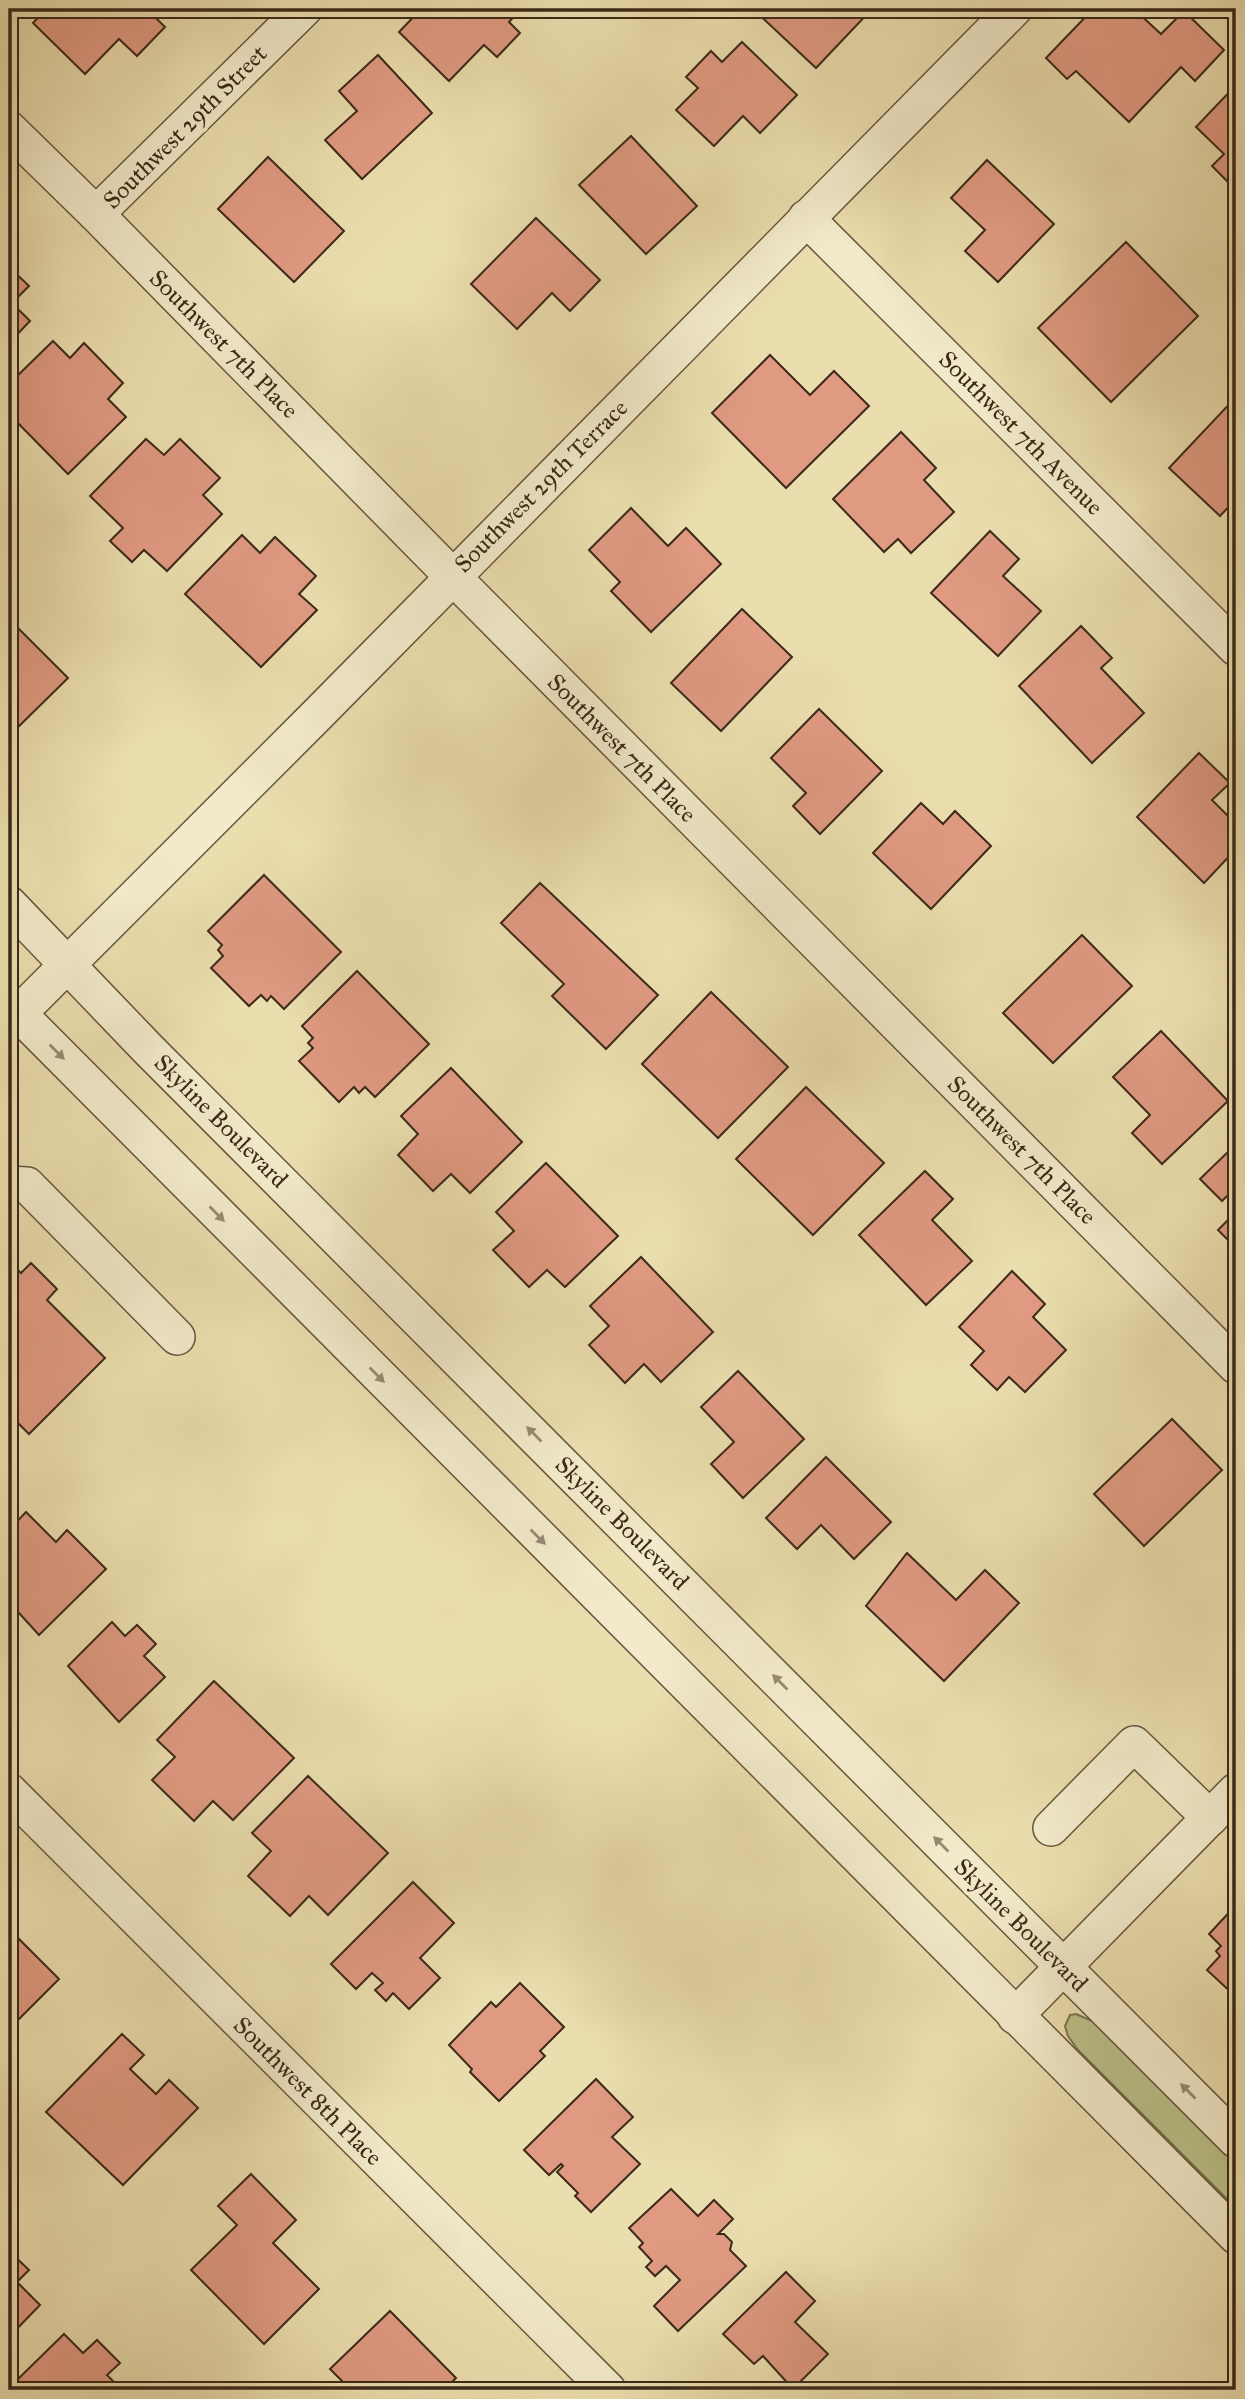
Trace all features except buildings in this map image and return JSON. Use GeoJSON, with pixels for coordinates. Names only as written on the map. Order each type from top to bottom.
{"type":"FeatureCollection","features":[{"type":"Feature","properties":{"kind":"street","name":"Southwest 29th Street"},"geometry":{"type":"LineString","coordinates":[[96,215],[304,9]]}},
{"type":"Feature","properties":{"kind":"street","name":"Southwest 29th Terrace"},"geometry":{"type":"LineString","coordinates":[[12,1014],[68,964],[318,714],[1014,9]]}},
{"type":"Feature","properties":{"kind":"street","name":"Southwest 7th Place"},"geometry":{"type":"LineString","coordinates":[[9,129],[1236,1366]]}},
{"type":"Feature","properties":{"kind":"street","name":"Southwest 7th Avenue"},"geometry":{"type":"LineString","coordinates":[[806,218],[1236,648]]}},
{"type":"Feature","properties":{"kind":"street","name":"Skyline Boulevard"},"geometry":{"type":"LineString","coordinates":[[9,904],[147,1048],[1236,2140]]}},
{"type":"Feature","properties":{"kind":"street"},"geometry":{"type":"LineString","coordinates":[[12,1014],[1236,2236]]}},
{"type":"Feature","properties":{"kind":"street"},"geometry":{"type":"LineString","coordinates":[[9,1184],[27,1185],[177,1337]]}},
{"type":"Feature","properties":{"kind":"street"},"geometry":{"type":"LineString","coordinates":[[1051,1828],[1134,1744],[1210,1818]]}},
{"type":"Feature","properties":{"kind":"street","name":"Southwest 8th Place"},"geometry":{"type":"LineString","coordinates":[[9,1791],[585,2383]]}},
{"type":"Feature","properties":{"kind":"street"},"geometry":{"type":"LineString","coordinates":[[1015,2016],[1236,1791]]}},
{"type":"Feature","properties":{"kind":"green space"},"geometry":{"type":"Polygon","coordinates":[[[1076,2014],[1099,2024],[1236,2160],[1236,2208],[1078,2050],[1068,2036],[1065,2026],[1070,2015],[1076,2014]]]}}]}
